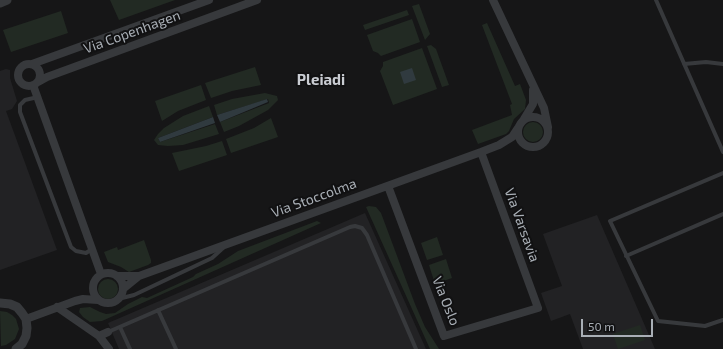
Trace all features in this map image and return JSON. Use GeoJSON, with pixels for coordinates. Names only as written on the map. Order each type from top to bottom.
{"type":"FeatureCollection","features":[{"type":"Feature","properties":{"kind":"street"},"geometry":{"type":"LineString","coordinates":[[0,3],[7,0]]}},
{"type":"Feature","properties":{"kind":"street","name":"Via Copenhagen"},"geometry":{"type":"LineString","coordinates":[[32,64],[209,0]]}},
{"type":"Feature","properties":{"kind":"street","name":"Via Copenhagen"},"geometry":{"type":"LineString","coordinates":[[36,83],[47,77],[257,0]]}},
{"type":"Feature","properties":{"kind":"street"},"geometry":{"type":"LineString","coordinates":[[493,0],[544,108],[548,127],[548,136],[542,144],[533,147],[524,144],[519,137],[518,128],[533,104],[533,87]]}},
{"type":"Feature","properties":{"kind":"street"},"geometry":{"type":"LineString","coordinates":[[36,83],[28,86],[20,82],[18,74],[22,67],[32,64],[39,69],[40,72],[36,83],[38,97],[101,274]]}},
{"type":"Feature","properties":{"kind":"street"},"geometry":{"type":"LineString","coordinates":[[524,120],[528,117],[538,117],[542,119],[548,127]]}},
{"type":"Feature","properties":{"kind":"street","name":"Via Stoccolma"},"geometry":{"type":"LineString","coordinates":[[123,290],[139,276],[162,267],[499,145],[512,137],[518,128]]}},
{"type":"Feature","properties":{"kind":"street","name":"Via Stoccolma"},"geometry":{"type":"LineString","coordinates":[[499,145],[524,144]]}},
{"type":"Feature","properties":{"kind":"street","name":"Via Varsavia"},"geometry":{"type":"LineString","coordinates":[[481,152],[538,308]]}},
{"type":"Feature","properties":{"kind":"street","name":"Via Oslo"},"geometry":{"type":"LineString","coordinates":[[388,186],[444,336],[538,308]]}},
{"type":"Feature","properties":{"kind":"street"},"geometry":{"type":"LineString","coordinates":[[26,319],[83,299],[98,300],[109,304],[118,300],[122,295],[122,283],[117,276],[112,273],[101,274],[88,291],[75,301]]}},
{"type":"Feature","properties":{"kind":"street","name":"Via Stoccolma"},"geometry":{"type":"LineString","coordinates":[[117,276],[139,276]]}},
{"type":"Feature","properties":{"kind":"street"},"geometry":{"type":"LineString","coordinates":[[92,285],[94,295],[98,300]]}},
{"type":"Feature","properties":{"kind":"street"},"geometry":{"type":"LineString","coordinates":[[0,303],[10,304],[17,307],[26,319],[26,336],[22,344],[16,349]]}},
{"type":"Feature","properties":{"kind":"street"},"geometry":{"type":"LineString","coordinates":[[57,307],[100,336],[109,349]]}},
{"type":"Feature","properties":{"kind":"street"},"geometry":{"type":"LineString","coordinates":[[100,336],[108,332]]}},
{"type":"Feature","properties":{"kind":"lane"},"geometry":{"type":"LineString","coordinates":[[656,0],[723,152]]}},
{"type":"Feature","properties":{"kind":"lane"},"geometry":{"type":"LineString","coordinates":[[684,64],[706,62],[723,64]]}},
{"type":"Feature","properties":{"kind":"lane"},"geometry":{"type":"LineString","coordinates":[[38,97],[25,100],[20,105],[20,112],[71,247],[76,251],[86,253],[92,249]]}},
{"type":"Feature","properties":{"kind":"lane"},"geometry":{"type":"LineString","coordinates":[[723,173],[610,221],[658,322],[705,326],[723,320]]}},
{"type":"Feature","properties":{"kind":"lane"},"geometry":{"type":"LineString","coordinates":[[626,256],[723,214]]}},
{"type":"Feature","properties":{"kind":"lane"},"geometry":{"type":"LineString","coordinates":[[108,332],[355,226],[362,228],[367,234],[416,349]]}},
{"type":"Feature","properties":{"kind":"lane"},"geometry":{"type":"LineString","coordinates":[[118,300],[134,295],[212,258],[227,244]]}},
{"type":"Feature","properties":{"kind":"lane"},"geometry":{"type":"LineString","coordinates":[[158,310],[176,349]]}},
{"type":"Feature","properties":{"kind":"lane"},"geometry":{"type":"LineString","coordinates":[[120,327],[130,349]]}},
{"type":"Feature","properties":{"kind":"shaded area"},"geometry":{"type":"Polygon","coordinates":[[[110,0],[175,0],[119,20],[110,0]]]}},
{"type":"Feature","properties":{"kind":"shaded area"},"geometry":{"type":"Polygon","coordinates":[[[419,4],[430,34],[425,40],[412,6],[419,4]]]}},
{"type":"Feature","properties":{"kind":"shaded area"},"geometry":{"type":"Polygon","coordinates":[[[407,10],[409,15],[365,30],[363,25],[407,10]]]}},
{"type":"Feature","properties":{"kind":"shaded area"},"geometry":{"type":"Polygon","coordinates":[[[61,11],[68,33],[11,52],[3,30],[61,11]]]}},
{"type":"Feature","properties":{"kind":"shaded area"},"geometry":{"type":"Polygon","coordinates":[[[412,19],[420,42],[381,56],[373,51],[367,35],[412,19]]]}},
{"type":"Feature","properties":{"kind":"shaded area"},"geometry":{"type":"Polygon","coordinates":[[[487,23],[515,86],[520,84],[526,100],[525,109],[514,119],[509,131],[506,134],[478,144],[472,130],[512,115],[510,105],[512,104],[482,25],[487,23]]]}},
{"type":"Feature","properties":{"kind":"shaded area"},"geometry":{"type":"Polygon","coordinates":[[[431,45],[436,49],[449,85],[442,87],[427,46],[431,45]]]}},
{"type":"Feature","properties":{"kind":"shaded area"},"geometry":{"type":"Polygon","coordinates":[[[422,48],[437,89],[393,105],[380,71],[383,66],[383,62],[422,48]]]}},
{"type":"Feature","properties":{"kind":"shaded area"},"geometry":{"type":"Polygon","coordinates":[[[255,67],[261,85],[232,91],[211,98],[205,83],[255,67]]]}},
{"type":"Feature","properties":{"kind":"shaded area"},"geometry":{"type":"Polygon","coordinates":[[[412,68],[416,80],[404,84],[400,72],[412,68]]]}},
{"type":"Feature","properties":{"kind":"shaded area"},"geometry":{"type":"Polygon","coordinates":[[[6,69],[10,70],[10,78],[17,101],[12,109],[6,111],[57,250],[0,270],[0,71],[6,69]]]}},
{"type":"Feature","properties":{"kind":"shaded area"},"geometry":{"type":"Polygon","coordinates":[[[201,85],[206,100],[178,111],[162,121],[155,101],[201,85]]]}},
{"type":"Feature","properties":{"kind":"shaded area"},"geometry":{"type":"Polygon","coordinates":[[[265,93],[277,96],[278,100],[268,110],[239,126],[224,132],[220,122],[269,103],[268,99],[217,115],[214,105],[232,99],[265,93]]]}},
{"type":"Feature","properties":{"kind":"shaded area"},"geometry":{"type":"Polygon","coordinates":[[[267,99],[268,102],[220,122],[217,115],[267,99]]]}},
{"type":"Feature","properties":{"kind":"shaded area"},"geometry":{"type":"Polygon","coordinates":[[[209,106],[213,117],[158,138],[160,142],[215,124],[219,134],[183,145],[158,145],[154,140],[164,128],[183,116],[209,106]]]}},
{"type":"Feature","properties":{"kind":"shaded area"},"geometry":{"type":"Polygon","coordinates":[[[213,117],[215,123],[160,142],[158,138],[213,117]]]}},
{"type":"Feature","properties":{"kind":"shaded area"},"geometry":{"type":"Polygon","coordinates":[[[271,118],[278,137],[231,153],[226,139],[254,128],[271,118]]]}},
{"type":"Feature","properties":{"kind":"shaded area"},"geometry":{"type":"Polygon","coordinates":[[[533,122],[540,125],[543,132],[540,139],[533,142],[526,139],[523,132],[526,125],[533,122]]]}},
{"type":"Feature","properties":{"kind":"shaded area"},"geometry":{"type":"Polygon","coordinates":[[[222,141],[227,155],[179,171],[172,153],[222,141]]]}},
{"type":"Feature","properties":{"kind":"shaded area"},"geometry":{"type":"Polygon","coordinates":[[[366,207],[376,207],[381,213],[415,304],[425,327],[439,349],[430,349],[366,207]]]}},
{"type":"Feature","properties":{"kind":"shaded area"},"geometry":{"type":"Polygon","coordinates":[[[365,213],[426,349],[119,349],[108,323],[365,213]]]}},
{"type":"Feature","properties":{"kind":"shaded area"},"geometry":{"type":"Polygon","coordinates":[[[597,215],[655,349],[583,349],[570,314],[551,321],[541,293],[562,286],[543,234],[597,215]]]}},
{"type":"Feature","properties":{"kind":"shaded area"},"geometry":{"type":"Polygon","coordinates":[[[317,221],[321,223],[102,321],[90,322],[79,312],[80,308],[90,307],[106,314],[115,313],[142,297],[147,298],[193,277],[196,274],[218,264],[238,251],[317,221]]]}},
{"type":"Feature","properties":{"kind":"shaded area"},"geometry":{"type":"Polygon","coordinates":[[[437,237],[443,255],[427,260],[421,243],[437,237]]]}},
{"type":"Feature","properties":{"kind":"shaded area"},"geometry":{"type":"Polygon","coordinates":[[[144,240],[151,260],[151,263],[148,265],[129,272],[108,262],[104,252],[117,247],[118,250],[144,240]]]}},
{"type":"Feature","properties":{"kind":"shaded area"},"geometry":{"type":"Polygon","coordinates":[[[446,259],[452,278],[435,284],[429,265],[446,259]]]}},
{"type":"Feature","properties":{"kind":"shaded area"},"geometry":{"type":"Polygon","coordinates":[[[108,279],[115,282],[118,289],[115,296],[108,299],[101,296],[98,289],[101,282],[108,279]]]}},
{"type":"Feature","properties":{"kind":"shaded area"},"geometry":{"type":"Polygon","coordinates":[[[0,311],[7,312],[12,315],[16,319],[19,329],[15,339],[6,345],[1,346],[0,311]]]}},
{"type":"Feature","properties":{"kind":"shaded area"},"geometry":{"type":"Polygon","coordinates":[[[640,325],[645,340],[618,349],[613,334],[640,325]]]}},
{"type":"Feature","properties":{"kind":"district","name":"Pleiadi"},"geometry":{"type":"Point","coordinates":[321,80]}}]}
